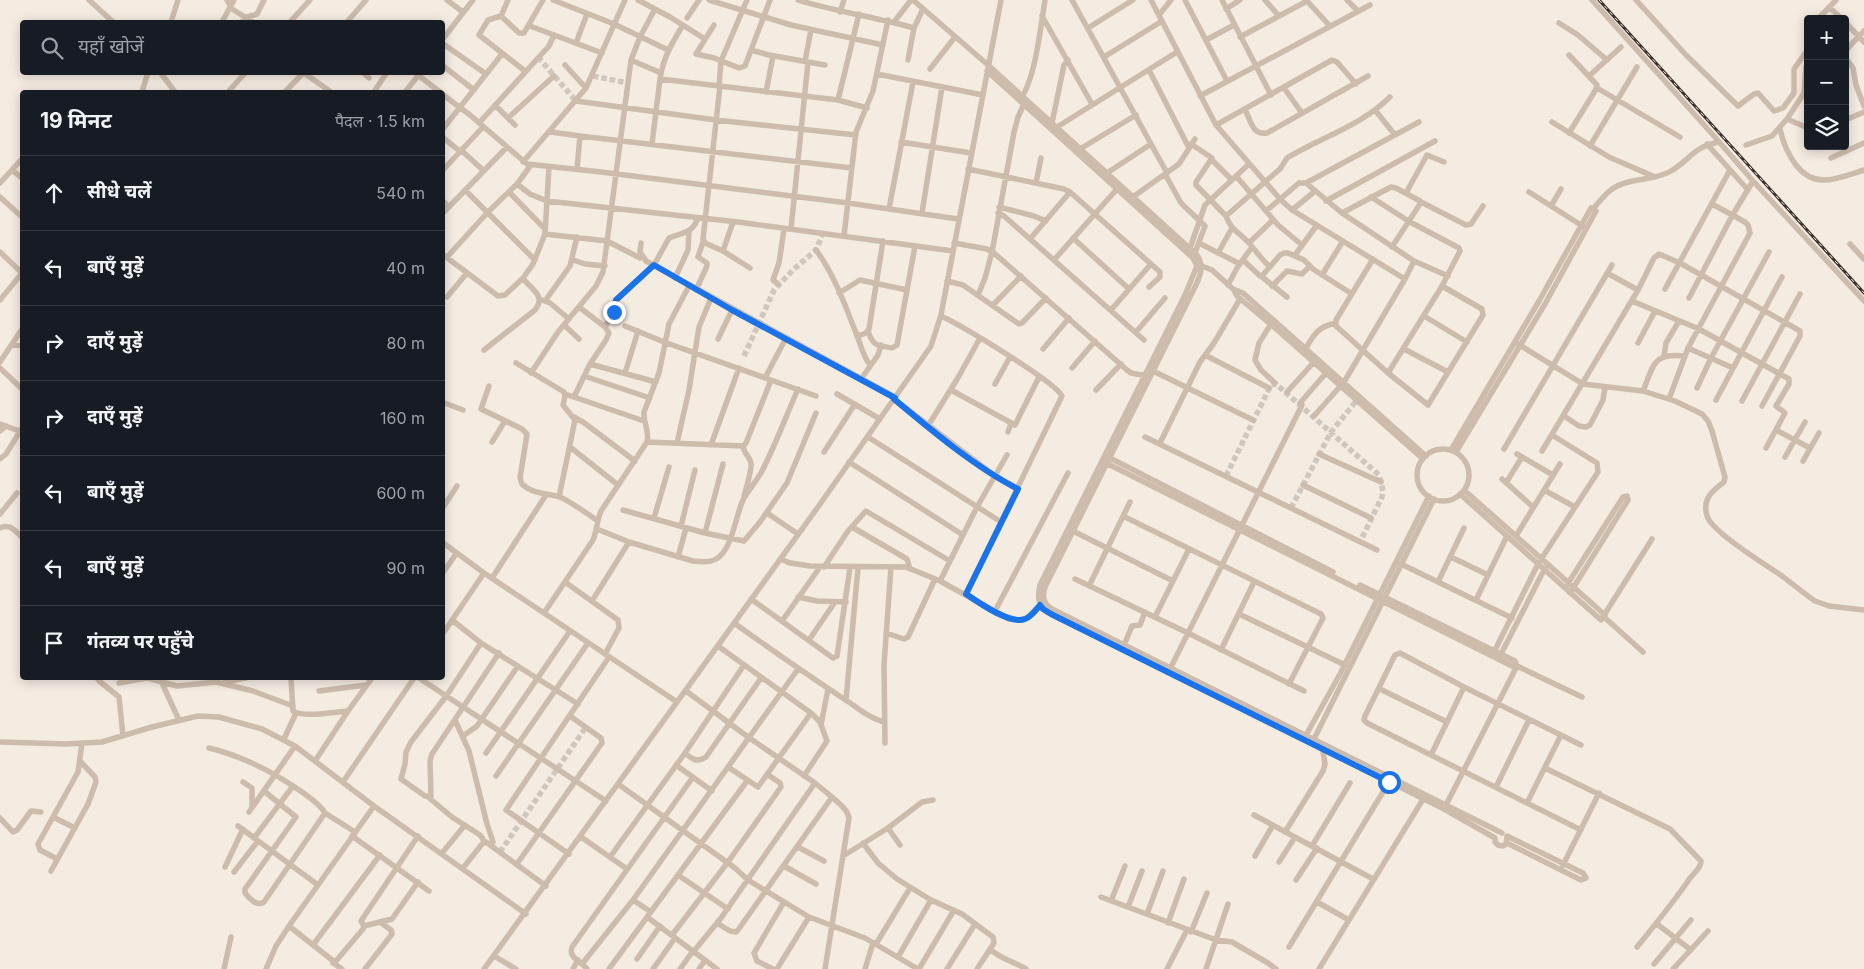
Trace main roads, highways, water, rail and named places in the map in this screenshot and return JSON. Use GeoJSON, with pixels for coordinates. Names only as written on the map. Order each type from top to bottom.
{"type":"FeatureCollection","features":[{"type":"Feature","properties":{"kind":"tunnel"},"geometry":{"type":"LineString","coordinates":[[538,57],[576,101]]}},
{"type":"Feature","properties":{"kind":"tunnel"},"geometry":{"type":"LineString","coordinates":[[593,76],[628,83]]}},
{"type":"Feature","properties":{"kind":"tunnel"},"geometry":{"type":"LineString","coordinates":[[744,356],[774,290],[816,250],[823,233]]}},
{"type":"Feature","properties":{"kind":"tunnel"},"geometry":{"type":"LineString","coordinates":[[1226,476],[1271,385],[1276,384],[1379,475],[1383,491],[1382,497],[1360,542]]}},
{"type":"Feature","properties":{"kind":"tunnel"},"geometry":{"type":"LineString","coordinates":[[1291,508],[1331,432],[1357,400]]}},
{"type":"Feature","properties":{"kind":"tunnel"},"geometry":{"type":"LineString","coordinates":[[500,852],[586,727]]}},
{"type":"Feature","properties":{"kind":"railway"},"geometry":{"type":"LineString","coordinates":[[1599,0],[1864,293]]}}]}
